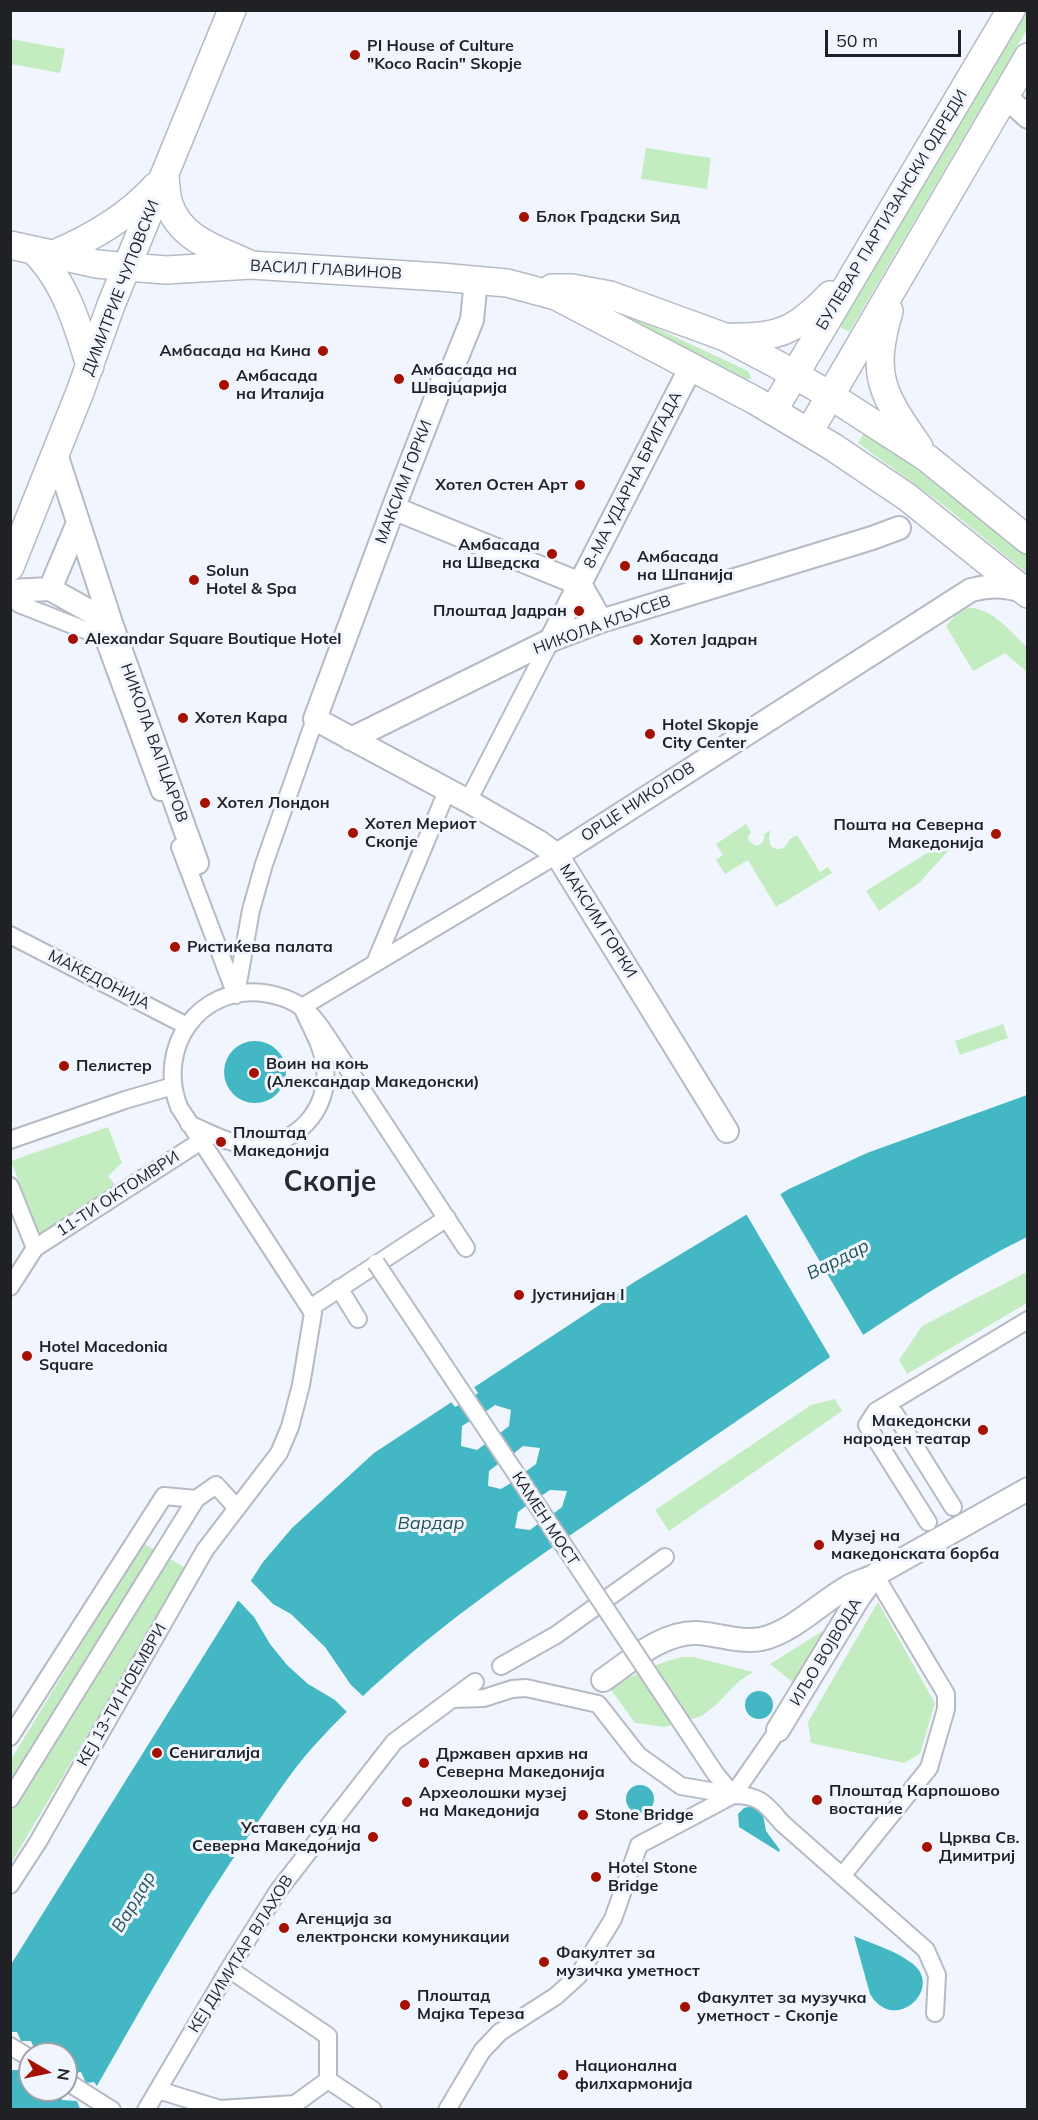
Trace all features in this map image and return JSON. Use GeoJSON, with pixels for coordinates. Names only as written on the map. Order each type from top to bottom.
{"type":"FeatureCollection","features":[{"type":"Feature","properties":{"kind":"street","name":"ДИМИТРИЕ ЧУПОВСКИ"},"geometry":{"type":"LineString","coordinates":[[10,567],[90,366],[111,305],[232,10]]}},
{"type":"Feature","properties":{"kind":"street","name":"БУЛЕВАР ПАРТИЗАНСКИ ОДРЕДИ"},"geometry":{"type":"LineString","coordinates":[[773,411],[1011,10]]}},
{"type":"Feature","properties":{"kind":"street"},"geometry":{"type":"LineString","coordinates":[[809,432],[900,274],[1018,108],[1028,57]]}},
{"type":"Feature","properties":{"kind":"street"},"geometry":{"type":"LineString","coordinates":[[32,249],[89,237],[127,213],[165,176]]}},
{"type":"Feature","properties":{"kind":"street"},"geometry":{"type":"LineString","coordinates":[[165,176],[169,204],[175,219],[186,232],[199,241],[251,264]]}},
{"type":"Feature","properties":{"kind":"street"},"geometry":{"type":"LineString","coordinates":[[32,249],[48,263],[79,329],[90,366]]}},
{"type":"Feature","properties":{"kind":"street","name":"ВАСИЛ ГЛАВИНОВ"},"geometry":{"type":"LineString","coordinates":[[32,249],[97,264],[128,267],[166,270],[251,264],[475,289],[572,288],[610,295],[725,337],[831,396],[927,458]]}},
{"type":"Feature","properties":{"kind":"street"},"geometry":{"type":"LineString","coordinates":[[725,337],[751,338],[771,335],[809,317],[865,255]]}},
{"type":"Feature","properties":{"kind":"street"},"geometry":{"type":"LineString","coordinates":[[900,274],[881,340],[879,361],[881,382],[896,414],[927,458],[1028,540]]}},
{"type":"Feature","properties":{"kind":"street","name":"ВАСИЛ ГЛАВИНОВ"},"geometry":{"type":"LineString","coordinates":[[524,287],[556,296],[809,432],[907,497],[1026,593]]}},
{"type":"Feature","properties":{"kind":"street","name":"МАКСИМ ГОРКИ"},"geometry":{"type":"LineString","coordinates":[[236,995],[251,910],[264,864],[315,719],[398,510],[443,380],[442,369],[475,289]]}},
{"type":"Feature","properties":{"kind":"street","name":"8-МА УДАРНА БРИГАДА"},"geometry":{"type":"LineString","coordinates":[[398,510],[580,584],[691,368]]}},
{"type":"Feature","properties":{"kind":"street","name":"НИКОЛА ВАПЦАРОВ"},"geometry":{"type":"LineString","coordinates":[[56,454],[111,623],[197,863]]}},
{"type":"Feature","properties":{"kind":"street"},"geometry":{"type":"LineString","coordinates":[[50,589],[78,523]]}},
{"type":"Feature","properties":{"kind":"street","name":"НИКОЛА КЉУСЕВ"},"geometry":{"type":"LineString","coordinates":[[351,739],[551,640],[601,621],[899,528]]}},
{"type":"Feature","properties":{"kind":"street"},"geometry":{"type":"LineString","coordinates":[[962,542],[973,559],[975,575],[971,590]]}},
{"type":"Feature","properties":{"kind":"street"},"geometry":{"type":"LineString","coordinates":[[580,584],[601,621]]}},
{"type":"Feature","properties":{"kind":"street"},"geometry":{"type":"LineString","coordinates":[[468,801],[580,584]]}},
{"type":"Feature","properties":{"kind":"street","name":"ОРЦЕ НИКОЛОВ"},"geometry":{"type":"LineString","coordinates":[[302,1007],[556,855],[971,590],[989,585],[1007,586],[1026,593]]}},
{"type":"Feature","properties":{"kind":"street"},"geometry":{"type":"LineString","coordinates":[[15,597],[50,589],[111,623]]}},
{"type":"Feature","properties":{"kind":"street"},"geometry":{"type":"LineString","coordinates":[[15,597],[103,637],[236,995]]}},
{"type":"Feature","properties":{"kind":"street","name":"МАКСИМ ГОРКИ"},"geometry":{"type":"LineString","coordinates":[[315,719],[468,801],[539,842],[556,855],[727,1131]]}},
{"type":"Feature","properties":{"kind":"street"},"geometry":{"type":"LineString","coordinates":[[375,963],[447,791]]}},
{"type":"Feature","properties":{"kind":"street","name":"МАКЕДОНИЈА"},"geometry":{"type":"LineString","coordinates":[[10,935],[187,1026]]}},
{"type":"Feature","properties":{"kind":"street"},"geometry":{"type":"LineString","coordinates":[[447,1218],[310,1308],[180,1107],[173,1086],[175,1053],[187,1026],[208,1005],[236,995],[271,994],[290,1000],[302,1007],[324,1032],[447,1218],[466,1248]]}},
{"type":"Feature","properties":{"kind":"street"},"geometry":{"type":"LineString","coordinates":[[189,1124],[229,1141],[257,1145],[280,1142],[305,1125],[319,1108],[322,1100],[326,1069],[320,1046],[302,1007]]}},
{"type":"Feature","properties":{"kind":"street"},"geometry":{"type":"LineString","coordinates":[[10,1140],[125,1100],[173,1086]]}},
{"type":"Feature","properties":{"kind":"street","name":"11-ТИ ОКТОМВРИ"},"geometry":{"type":"LineString","coordinates":[[10,1287],[35,1248],[201,1141]]}},
{"type":"Feature","properties":{"kind":"street"},"geometry":{"type":"LineString","coordinates":[[10,1186],[35,1248]]}},
{"type":"Feature","properties":{"kind":"street","name":"КАМЕН МОСТ"},"geometry":{"type":"LineString","coordinates":[[376,1263],[715,1773],[733,1795]]}},
{"type":"Feature","properties":{"kind":"street"},"geometry":{"type":"LineString","coordinates":[[339,1288],[358,1319]]}},
{"type":"Feature","properties":{"kind":"street","name":"КЕЈ 13-ТИ НОЕМВРИ"},"geometry":{"type":"LineString","coordinates":[[10,1885],[38,1842],[205,1550],[279,1453],[290,1427],[301,1385],[313,1313],[310,1308]]}},
{"type":"Feature","properties":{"kind":"street"},"geometry":{"type":"LineString","coordinates":[[928,1522],[867,1425],[876,1412],[1028,1320]]}},
{"type":"Feature","properties":{"kind":"street"},"geometry":{"type":"LineString","coordinates":[[876,1412],[896,1414],[953,1507]]}},
{"type":"Feature","properties":{"kind":"street"},"geometry":{"type":"LineString","coordinates":[[10,1799],[196,1499],[216,1485],[236,1507]]}},
{"type":"Feature","properties":{"kind":"street","name":"ИЉО ВОЈВОДА"},"geometry":{"type":"LineString","coordinates":[[603,1680],[658,1643],[676,1636],[694,1633],[760,1639],[775,1634],[848,1587],[875,1575],[1028,1489]]}},
{"type":"Feature","properties":{"kind":"street"},"geometry":{"type":"LineString","coordinates":[[10,1737],[164,1496],[196,1499]]}},
{"type":"Feature","properties":{"kind":"street"},"geometry":{"type":"LineString","coordinates":[[501,1666],[556,1635],[665,1557]]}},
{"type":"Feature","properties":{"kind":"street"},"geometry":{"type":"LineString","coordinates":[[842,1876],[929,1768],[946,1709],[946,1694],[875,1575]]}},
{"type":"Feature","properties":{"kind":"street","name":"ИЉО ВОЈВОДА"},"geometry":{"type":"LineString","coordinates":[[778,1731],[859,1597],[875,1575]]}},
{"type":"Feature","properties":{"kind":"street","name":"КЕЈ ДИМИТАР ВЛАХОВ"},"geometry":{"type":"LineString","coordinates":[[146,2109],[278,1890],[394,1742],[476,1682]]}},
{"type":"Feature","properties":{"kind":"street"},"geometry":{"type":"LineString","coordinates":[[453,1699],[484,1698],[512,1689],[526,1688],[598,1704],[638,1755],[681,1786],[733,1795],[750,1795],[766,1804],[782,1823],[926,1950],[937,1975],[935,2013]]}},
{"type":"Feature","properties":{"kind":"street"},"geometry":{"type":"LineString","coordinates":[[447,2109],[482,2051],[500,2032],[556,1996],[578,1976],[613,1919],[639,1845],[733,1795],[778,1731]]}},
{"type":"Feature","properties":{"kind":"street"},"geometry":{"type":"LineString","coordinates":[[229,1968],[328,2036],[328,2080]]}},
{"type":"Feature","properties":{"kind":"street"},"geometry":{"type":"LineString","coordinates":[[158,2090],[220,2109],[295,2104],[328,2080]]}},
{"type":"Feature","properties":{"kind":"street"},"geometry":{"type":"LineString","coordinates":[[328,2080],[373,2109]]}},
{"type":"Feature","properties":{"kind":"street"},"geometry":{"type":"LineString","coordinates":[[78,2088],[112,2109]]}},
{"type":"Feature","properties":{"kind":"green space"},"geometry":{"type":"Polygon","coordinates":[[[1027,11],[1026,31],[849,332],[840,327],[1027,11]]]}},
{"type":"Feature","properties":{"kind":"green space"},"geometry":{"type":"Polygon","coordinates":[[[11,39],[65,49],[60,73],[11,64],[11,39]]]}},
{"type":"Feature","properties":{"kind":"green space"},"geometry":{"type":"Polygon","coordinates":[[[646,148],[711,158],[707,189],[641,179],[646,148]]]}},
{"type":"Feature","properties":{"kind":"green space"},"geometry":{"type":"Polygon","coordinates":[[[629,319],[639,320],[748,371],[751,378],[744,381],[629,319]]]}},
{"type":"Feature","properties":{"kind":"green space"},"geometry":{"type":"Polygon","coordinates":[[[866,430],[1027,555],[1027,573],[942,504],[858,443],[866,430]]]}},
{"type":"Feature","properties":{"kind":"green space"},"geometry":{"type":"Polygon","coordinates":[[[968,608],[985,611],[993,616],[1027,647],[1027,672],[1005,653],[973,671],[946,626],[956,615],[968,608]]]}},
{"type":"Feature","properties":{"kind":"green space"},"geometry":{"type":"Polygon","coordinates":[[[746,824],[751,832],[748,837],[749,841],[756,846],[764,840],[764,834],[771,830],[769,841],[775,849],[784,848],[790,839],[797,835],[820,872],[828,867],[832,873],[776,907],[748,860],[725,874],[716,860],[723,855],[716,844],[746,824]]]}},
{"type":"Feature","properties":{"kind":"green space"},"geometry":{"type":"Polygon","coordinates":[[[948,840],[948,851],[919,883],[879,911],[866,891],[948,840]]]}},
{"type":"Feature","properties":{"kind":"green space"},"geometry":{"type":"Polygon","coordinates":[[[1003,1024],[1008,1038],[960,1055],[955,1041],[1003,1024]]]}},
{"type":"Feature","properties":{"kind":"green space"},"geometry":{"type":"Polygon","coordinates":[[[108,1127],[122,1163],[108,1176],[116,1186],[39,1234],[11,1161],[108,1127]]]}},
{"type":"Feature","properties":{"kind":"green space"},"geometry":{"type":"Polygon","coordinates":[[[1027,1272],[1027,1303],[907,1374],[899,1360],[922,1326],[1027,1272]]]}},
{"type":"Feature","properties":{"kind":"green space"},"geometry":{"type":"Polygon","coordinates":[[[835,1399],[842,1411],[669,1531],[655,1510],[811,1405],[835,1399]]]}},
{"type":"Feature","properties":{"kind":"green space"},"geometry":{"type":"Polygon","coordinates":[[[143,1543],[187,1569],[11,1863],[10,1761],[143,1543]]]}},
{"type":"Feature","properties":{"kind":"green space"},"geometry":{"type":"Polygon","coordinates":[[[878,1602],[935,1703],[920,1754],[904,1763],[811,1743],[808,1722],[878,1602]]]}},
{"type":"Feature","properties":{"kind":"green space"},"geometry":{"type":"Polygon","coordinates":[[[826,1629],[830,1629],[796,1685],[770,1664],[826,1629]]]}},
{"type":"Feature","properties":{"kind":"green space"},"geometry":{"type":"Polygon","coordinates":[[[681,1657],[694,1657],[753,1672],[738,1682],[702,1716],[665,1727],[635,1723],[611,1690],[644,1670],[681,1657]]]}},
{"type":"Feature","properties":{"kind":"water"},"geometry":{"type":"Polygon","coordinates":[[[255,1041],[272,1046],[277,1050],[281,1055],[286,1072],[281,1089],[277,1094],[272,1098],[255,1103],[238,1098],[233,1094],[229,1089],[224,1072],[229,1055],[233,1050],[238,1046],[255,1041]]]}},
{"type":"Feature","properties":{"kind":"water","name":"Вардар"},"geometry":{"type":"Polygon","coordinates":[[[1027,1095],[1027,1237],[956,1276],[842,1349],[528,1565],[437,1632],[394,1668],[352,1707],[296,1767],[187,1931],[84,2109],[11,2109],[10,1966],[263,1562],[292,1528],[374,1453],[636,1281],[789,1189],[867,1153],[1027,1095]]]}},
{"type":"Feature","properties":{"kind":"water"},"geometry":{"type":"Polygon","coordinates":[[[759,1691],[769,1695],[773,1705],[769,1715],[759,1719],[749,1715],[745,1705],[749,1695],[759,1691]]]}},
{"type":"Feature","properties":{"kind":"water"},"geometry":{"type":"Polygon","coordinates":[[[640,1785],[650,1789],[654,1799],[650,1809],[640,1813],[630,1809],[626,1799],[630,1789],[640,1785]]]}},
{"type":"Feature","properties":{"kind":"water"},"geometry":{"type":"Polygon","coordinates":[[[753,1806],[763,1815],[766,1831],[780,1850],[779,1852],[739,1827],[738,1814],[744,1808],[753,1806]]]}},
{"type":"Feature","properties":{"kind":"water"},"geometry":{"type":"Polygon","coordinates":[[[854,1936],[907,1959],[913,1964],[921,1974],[923,1985],[912,2004],[902,2009],[891,2010],[880,2006],[870,1994],[854,1936]]]}},
{"type":"Feature","properties":{"kind":"pier"},"geometry":{"type":"Polygon","coordinates":[[[779,1192],[865,1338],[832,1360],[745,1212],[779,1192]]]}},
{"type":"Feature","properties":{"kind":"pier"},"geometry":{"type":"Polygon","coordinates":[[[472,1384],[478,1393],[474,1396],[485,1412],[495,1405],[511,1410],[509,1426],[499,1434],[513,1454],[523,1446],[540,1448],[536,1464],[525,1472],[541,1496],[550,1490],[567,1491],[562,1507],[553,1514],[570,1540],[555,1551],[538,1524],[530,1530],[515,1528],[518,1512],[526,1506],[511,1483],[501,1489],[488,1486],[489,1471],[498,1464],[485,1444],[477,1450],[461,1446],[462,1426],[470,1421],[459,1405],[455,1407],[449,1399],[472,1384]]]}},
{"type":"Feature","properties":{"kind":"pier"},"geometry":{"type":"Polygon","coordinates":[[[249,1579],[273,1604],[291,1614],[325,1647],[351,1685],[365,1698],[349,1714],[335,1700],[308,1684],[287,1665],[270,1644],[254,1617],[236,1598],[249,1579]]]}},
{"type":"Feature","properties":{"kind":"pier"},"geometry":{"type":"Polygon","coordinates":[[[11,2032],[17,2032],[21,2041],[31,2042],[18,2042],[18,2070],[12,2070],[10,2067],[11,2032]]]}},
{"type":"Feature","properties":{"kind":"pier"},"geometry":{"type":"Polygon","coordinates":[[[78,2072],[81,2072],[86,2083],[94,2082],[99,2089],[88,2109],[80,2109],[77,2102],[78,2072]]]}},
{"type":"Feature","properties":{"kind":"place","name":"PI House of Culture \"Koco Racin\" Skopje"},"geometry":{"type":"Point","coordinates":[355,55]}},
{"type":"Feature","properties":{"kind":"place","name":"Блок Градски Sид"},"geometry":{"type":"Point","coordinates":[524,217]}},
{"type":"Feature","properties":{"kind":"place","name":"Амбасада на Кина"},"geometry":{"type":"Point","coordinates":[323,351]}},
{"type":"Feature","properties":{"kind":"place","name":"Амбасада на Швајцарија"},"geometry":{"type":"Point","coordinates":[399,379]}},
{"type":"Feature","properties":{"kind":"place","name":"Амбасада на Италија"},"geometry":{"type":"Point","coordinates":[224,385]}},
{"type":"Feature","properties":{"kind":"place","name":"Хотел Остен Арт"},"geometry":{"type":"Point","coordinates":[580,485]}},
{"type":"Feature","properties":{"kind":"place","name":"Амбасада на Шведска"},"geometry":{"type":"Point","coordinates":[552,554]}},
{"type":"Feature","properties":{"kind":"place","name":"Амбасада на Шпанија"},"geometry":{"type":"Point","coordinates":[625,566]}},
{"type":"Feature","properties":{"kind":"place","name":"Solun Hotel & Spa"},"geometry":{"type":"Point","coordinates":[194,580]}},
{"type":"Feature","properties":{"kind":"place","name":"Плоштад Јадран"},"geometry":{"type":"Point","coordinates":[579,611]}},
{"type":"Feature","properties":{"kind":"place","name":"Alexandar Square Boutique Hotel"},"geometry":{"type":"Point","coordinates":[73,639]}},
{"type":"Feature","properties":{"kind":"place","name":"Хотел Јадран"},"geometry":{"type":"Point","coordinates":[638,640]}},
{"type":"Feature","properties":{"kind":"place","name":"Хотел Кара"},"geometry":{"type":"Point","coordinates":[183,718]}},
{"type":"Feature","properties":{"kind":"place","name":"Hotel Skopje City Center"},"geometry":{"type":"Point","coordinates":[650,734]}},
{"type":"Feature","properties":{"kind":"place","name":"Хотел Лондон"},"geometry":{"type":"Point","coordinates":[205,803]}},
{"type":"Feature","properties":{"kind":"place","name":"Хотел Мериот Скопје"},"geometry":{"type":"Point","coordinates":[353,833]}},
{"type":"Feature","properties":{"kind":"place","name":"Пошта на Северна Македонија"},"geometry":{"type":"Point","coordinates":[996,834]}},
{"type":"Feature","properties":{"kind":"place","name":"Ристиќева палата"},"geometry":{"type":"Point","coordinates":[175,947]}},
{"type":"Feature","properties":{"kind":"place","name":"Пелистер"},"geometry":{"type":"Point","coordinates":[64,1066]}},
{"type":"Feature","properties":{"kind":"place","name":"Воин на коњ (Александар Македонски)"},"geometry":{"type":"Point","coordinates":[254,1073]}},
{"type":"Feature","properties":{"kind":"place","name":"Плоштад Македонија"},"geometry":{"type":"Point","coordinates":[221,1142]}},
{"type":"Feature","properties":{"kind":"place","name":"Јустинијан I"},"geometry":{"type":"Point","coordinates":[519,1295]}},
{"type":"Feature","properties":{"kind":"place","name":"Hotel Macedonia Square"},"geometry":{"type":"Point","coordinates":[27,1356]}},
{"type":"Feature","properties":{"kind":"place","name":"Македонски народен театар"},"geometry":{"type":"Point","coordinates":[983,1430]}},
{"type":"Feature","properties":{"kind":"place","name":"Музеј на македонската борба"},"geometry":{"type":"Point","coordinates":[819,1545]}},
{"type":"Feature","properties":{"kind":"place","name":"Сенигалија"},"geometry":{"type":"Point","coordinates":[157,1753]}},
{"type":"Feature","properties":{"kind":"place","name":"Државен архив на Северна Македонија"},"geometry":{"type":"Point","coordinates":[424,1763]}},
{"type":"Feature","properties":{"kind":"place","name":"Плоштад Карпошово востание"},"geometry":{"type":"Point","coordinates":[817,1800]}},
{"type":"Feature","properties":{"kind":"place","name":"Археолошки музеј на Македонија"},"geometry":{"type":"Point","coordinates":[407,1802]}},
{"type":"Feature","properties":{"kind":"place","name":"Stone Bridge"},"geometry":{"type":"Point","coordinates":[583,1815]}},
{"type":"Feature","properties":{"kind":"place","name":"Уставен суд на Северна Македонија"},"geometry":{"type":"Point","coordinates":[373,1837]}},
{"type":"Feature","properties":{"kind":"place","name":"Црква Св. Димитриј"},"geometry":{"type":"Point","coordinates":[927,1847]}},
{"type":"Feature","properties":{"kind":"place","name":"Hotel Stone Bridge"},"geometry":{"type":"Point","coordinates":[596,1877]}},
{"type":"Feature","properties":{"kind":"place","name":"Агенција за електронски комуникации"},"geometry":{"type":"Point","coordinates":[284,1928]}},
{"type":"Feature","properties":{"kind":"place","name":"Факултет за музичка уметност"},"geometry":{"type":"Point","coordinates":[544,1962]}},
{"type":"Feature","properties":{"kind":"place","name":"Плоштад Мајка Тереза"},"geometry":{"type":"Point","coordinates":[405,2005]}},
{"type":"Feature","properties":{"kind":"place","name":"Факултет за музучка уметност - Скопје"},"geometry":{"type":"Point","coordinates":[685,2007]}},
{"type":"Feature","properties":{"kind":"place","name":"Национална филхармонија"},"geometry":{"type":"Point","coordinates":[563,2075]}},
{"type":"Feature","properties":{"kind":"district","name":"Скопје"},"geometry":{"type":"Point","coordinates":[330,1183]}}]}
